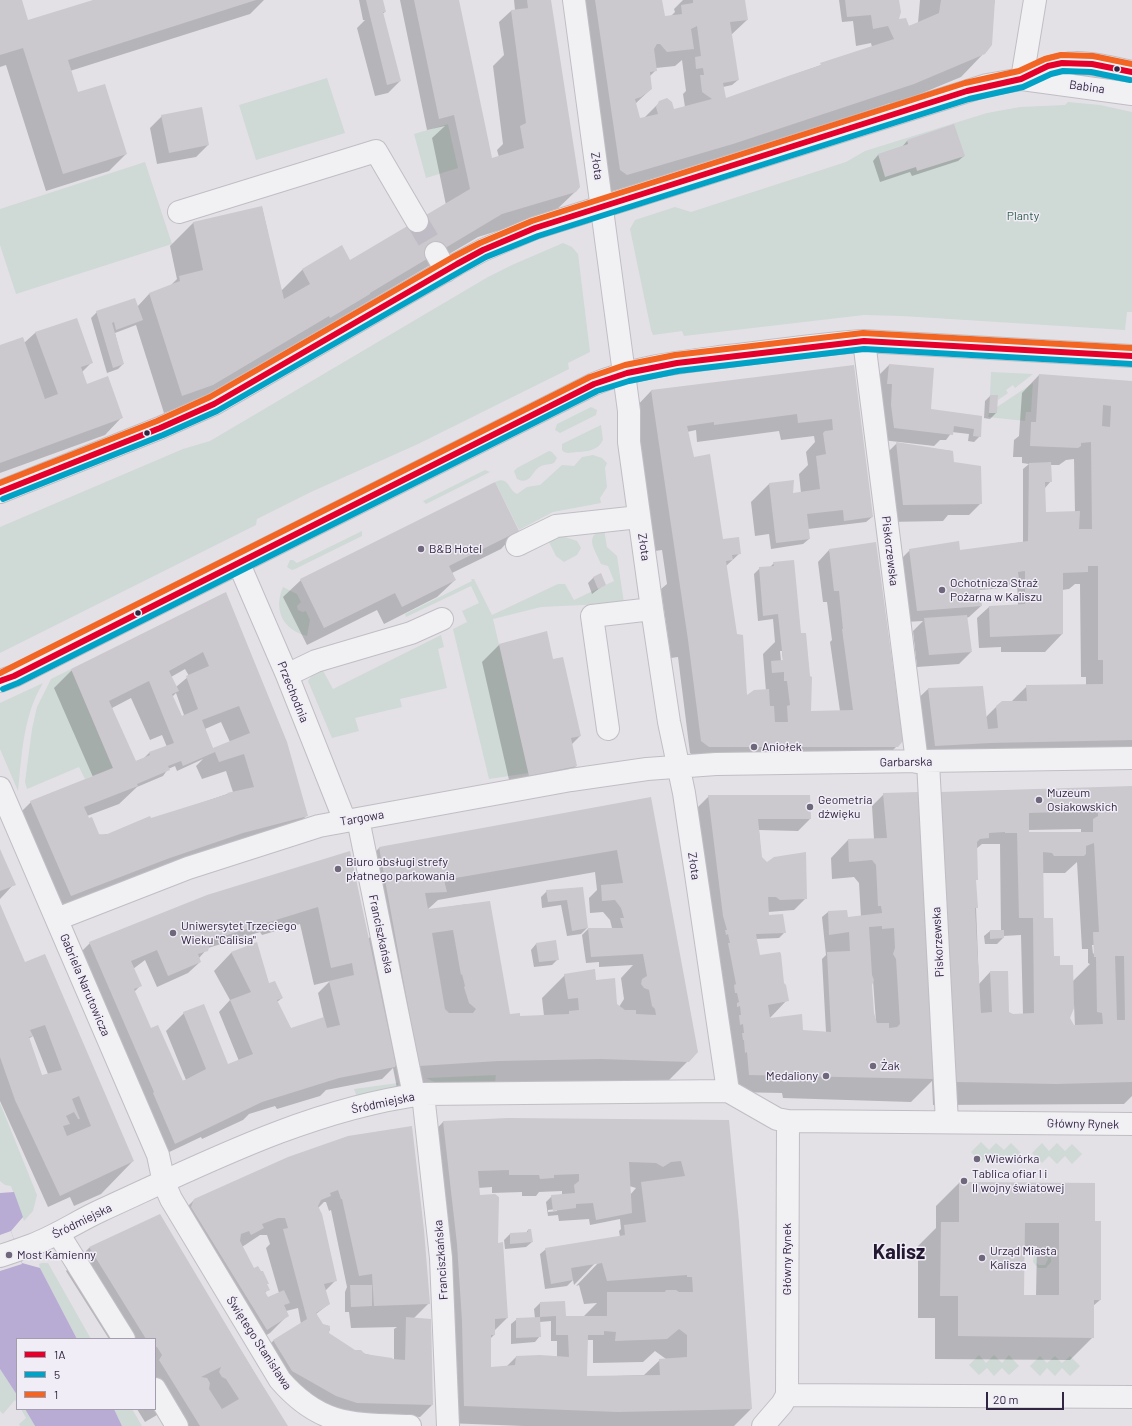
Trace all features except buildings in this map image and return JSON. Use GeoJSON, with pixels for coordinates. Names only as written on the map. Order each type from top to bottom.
{"type":"FeatureCollection","features":[{"type":"Feature","properties":{"kind":"street","name":"Złota"},"geometry":{"type":"LineString","coordinates":[[574,0],[629,411],[629,442],[652,609],[669,722],[679,766],[728,1091]]}},
{"type":"Feature","properties":{"kind":"street"},"geometry":{"type":"LineString","coordinates":[[1022,79],[1035,0]]}},
{"type":"Feature","properties":{"kind":"street"},"geometry":{"type":"LineString","coordinates":[[1022,79],[1052,65],[1067,62],[1082,63],[1132,72]]}},
{"type":"Feature","properties":{"kind":"street","name":"Babina"},"geometry":{"type":"LineString","coordinates":[[0,492],[160,428],[214,404],[441,262],[509,238],[602,206],[987,85],[1022,79],[1132,94]]}},
{"type":"Feature","properties":{"kind":"street"},"geometry":{"type":"LineString","coordinates":[[179,212],[376,151],[417,221]]}},
{"type":"Feature","properties":{"kind":"street"},"geometry":{"type":"LineString","coordinates":[[0,681],[14,676],[239,564],[594,384],[624,373],[665,365],[833,343],[864,341],[1132,356]]}},
{"type":"Feature","properties":{"kind":"street","name":"Piskorzewska"},"geometry":{"type":"LineString","coordinates":[[864,341],[923,762],[947,1122]]}},
{"type":"Feature","properties":{"kind":"street"},"geometry":{"type":"LineString","coordinates":[[517,545],[556,526],[640,517]]}},
{"type":"Feature","properties":{"kind":"street","name":"Przechodnia"},"geometry":{"type":"LineString","coordinates":[[239,564],[351,820]]}},
{"type":"Feature","properties":{"kind":"street"},"geometry":{"type":"LineString","coordinates":[[608,729],[592,616],[652,609]]}},
{"type":"Feature","properties":{"kind":"street"},"geometry":{"type":"LineString","coordinates":[[287,675],[316,661],[411,633],[442,619]]}},
{"type":"Feature","properties":{"kind":"street","name":"Garbarska"},"geometry":{"type":"LineString","coordinates":[[679,766],[1132,758]]}},
{"type":"Feature","properties":{"kind":"street","name":"Targowa"},"geometry":{"type":"LineString","coordinates":[[57,919],[188,868],[304,830],[571,780],[679,766]]}},
{"type":"Feature","properties":{"kind":"street","name":"Gabriela Narutowicza"},"geometry":{"type":"LineString","coordinates":[[0,788],[158,1155],[164,1183]]}},
{"type":"Feature","properties":{"kind":"street","name":"Franciszkańska"},"geometry":{"type":"LineString","coordinates":[[351,820],[419,1095],[441,1258],[448,1426]]}},
{"type":"Feature","properties":{"kind":"street"},"geometry":{"type":"LineString","coordinates":[[728,1091],[777,1119],[788,1121]]}},
{"type":"Feature","properties":{"kind":"street","name":"Śródmiejska"},"geometry":{"type":"LineString","coordinates":[[9,1253],[58,1233],[101,1211],[289,1128],[349,1110],[419,1095],[728,1091]]}},
{"type":"Feature","properties":{"kind":"street","name":"Główny Rynek"},"geometry":{"type":"LineString","coordinates":[[787,1395],[788,1121],[1132,1124]]}},
{"type":"Feature","properties":{"kind":"street","name":"Świętego Stanisława"},"geometry":{"type":"LineString","coordinates":[[164,1183],[180,1215],[280,1380],[294,1397],[315,1412],[335,1421],[410,1426]]}},
{"type":"Feature","properties":{"kind":"street"},"geometry":{"type":"LineString","coordinates":[[58,1233],[123,1338]]}},
{"type":"Feature","properties":{"kind":"street"},"geometry":{"type":"LineString","coordinates":[[156,1391],[178,1426]]}},
{"type":"Feature","properties":{"kind":"street"},"geometry":{"type":"LineString","coordinates":[[763,1426],[782,1404],[787,1395],[1132,1397]]}},
{"type":"Feature","properties":{"kind":"green space"},"geometry":{"type":"Polygon","coordinates":[[[327,78],[345,133],[256,160],[239,105],[327,78]]]}},
{"type":"Feature","properties":{"kind":"green space","name":"Planty"},"geometry":{"type":"Polygon","coordinates":[[[1068,102],[1100,105],[1132,112],[1132,312],[1127,312],[1125,330],[864,315],[684,336],[682,331],[653,335],[630,229],[635,220],[675,207],[691,212],[846,162],[865,151],[987,113],[1020,107],[1065,105],[1068,102]]]}},
{"type":"Feature","properties":{"kind":"green space"},"geometry":{"type":"Polygon","coordinates":[[[448,124],[458,168],[426,178],[414,134],[448,124]]]}},
{"type":"Feature","properties":{"kind":"green space"},"geometry":{"type":"Polygon","coordinates":[[[145,162],[172,244],[16,294],[0,245],[0,209],[145,162]]]}},
{"type":"Feature","properties":{"kind":"green space"},"geometry":{"type":"Polygon","coordinates":[[[563,243],[572,247],[578,254],[590,352],[568,363],[569,369],[418,444],[311,492],[257,519],[256,525],[0,653],[0,527],[183,449],[210,441],[488,277],[563,243]]]}},
{"type":"Feature","properties":{"kind":"green space"},"geometry":{"type":"Polygon","coordinates":[[[991,372],[1033,374],[1015,388],[1013,385],[1006,390],[1008,393],[998,400],[998,395],[990,395],[991,372]]]}},
{"type":"Feature","properties":{"kind":"green space"},"geometry":{"type":"Polygon","coordinates":[[[1033,383],[1031,412],[1026,412],[1025,421],[988,417],[989,413],[997,413],[997,407],[1033,383]]]}},
{"type":"Feature","properties":{"kind":"green space"},"geometry":{"type":"Polygon","coordinates":[[[591,407],[597,410],[596,415],[560,433],[555,430],[557,424],[591,407]]]}},
{"type":"Feature","properties":{"kind":"green space"},"geometry":{"type":"Polygon","coordinates":[[[601,425],[603,440],[601,444],[595,448],[589,451],[569,453],[562,450],[562,444],[601,425]]]}},
{"type":"Feature","properties":{"kind":"green space"},"geometry":{"type":"Polygon","coordinates":[[[549,451],[552,452],[557,458],[554,463],[541,466],[525,481],[517,479],[514,471],[517,468],[549,451]]]}},
{"type":"Feature","properties":{"kind":"green space"},"geometry":{"type":"Polygon","coordinates":[[[593,455],[602,458],[607,463],[605,468],[607,487],[600,498],[601,503],[553,512],[519,530],[495,482],[503,480],[517,494],[527,487],[540,485],[562,465],[574,466],[582,457],[593,455]]]}},
{"type":"Feature","properties":{"kind":"green space"},"geometry":{"type":"Polygon","coordinates":[[[485,470],[490,472],[426,504],[423,501],[485,470]]]}},
{"type":"Feature","properties":{"kind":"green space"},"geometry":{"type":"Polygon","coordinates":[[[604,529],[607,547],[617,556],[624,603],[541,607],[493,619],[529,773],[489,779],[453,629],[467,622],[462,611],[479,603],[471,586],[406,617],[405,614],[472,581],[471,579],[474,579],[492,615],[558,584],[565,584],[574,600],[614,581],[608,566],[601,564],[592,544],[594,535],[604,529]]]}},
{"type":"Feature","properties":{"kind":"green space"},"geometry":{"type":"Polygon","coordinates":[[[362,531],[362,536],[295,569],[292,570],[287,567],[290,560],[297,563],[362,531]]]}},
{"type":"Feature","properties":{"kind":"green space"},"geometry":{"type":"Polygon","coordinates":[[[562,536],[577,541],[581,548],[577,555],[564,562],[556,556],[549,542],[523,556],[521,552],[548,538],[562,536]]]}},
{"type":"Feature","properties":{"kind":"green space"},"geometry":{"type":"Polygon","coordinates":[[[283,587],[297,594],[301,602],[297,606],[298,610],[303,612],[306,611],[310,620],[307,636],[292,629],[282,618],[279,604],[283,587]]]}},
{"type":"Feature","properties":{"kind":"green space"},"geometry":{"type":"Polygon","coordinates":[[[441,635],[444,647],[438,649],[447,688],[400,699],[402,707],[355,718],[359,731],[332,738],[308,681],[312,675],[322,669],[333,689],[441,635]]]}},
{"type":"Feature","properties":{"kind":"green space"},"geometry":{"type":"Polygon","coordinates":[[[71,669],[113,768],[85,779],[79,767],[27,789],[25,782],[32,729],[37,707],[51,679],[71,669]]]}},
{"type":"Feature","properties":{"kind":"green space"},"geometry":{"type":"Polygon","coordinates":[[[43,683],[36,696],[27,722],[22,749],[18,791],[0,749],[0,703],[43,683]]]}},
{"type":"Feature","properties":{"kind":"green space"},"geometry":{"type":"Polygon","coordinates":[[[496,1075],[495,1083],[440,1085],[426,1078],[496,1075]]]}},
{"type":"Feature","properties":{"kind":"green space"},"geometry":{"type":"Polygon","coordinates":[[[398,1083],[397,1087],[393,1089],[357,1097],[354,1089],[398,1083]]]}},
{"type":"Feature","properties":{"kind":"green space"},"geometry":{"type":"Polygon","coordinates":[[[0,1103],[37,1195],[33,1211],[24,1221],[11,1186],[5,1185],[0,1181],[0,1103]]]}},
{"type":"Feature","properties":{"kind":"green space"},"geometry":{"type":"Polygon","coordinates":[[[981,1142],[989,1150],[996,1143],[1004,1150],[1011,1143],[1021,1153],[1011,1163],[1003,1156],[996,1163],[988,1155],[981,1163],[971,1152],[981,1142]]]}},
{"type":"Feature","properties":{"kind":"green space"},"geometry":{"type":"Polygon","coordinates":[[[1042,1143],[1049,1151],[1057,1143],[1065,1151],[1072,1144],[1082,1154],[1072,1164],[1065,1156],[1057,1164],[1049,1156],[1042,1163],[1032,1153],[1042,1143]]]}},
{"type":"Feature","properties":{"kind":"green space"},"geometry":{"type":"Polygon","coordinates":[[[1040,1250],[1045,1251],[1050,1255],[1051,1262],[1046,1268],[1038,1268],[1033,1262],[1034,1254],[1040,1250]],[[1039,1254],[1037,1256],[1037,1263],[1039,1265],[1045,1265],[1048,1259],[1045,1254],[1039,1254]]]}},
{"type":"Feature","properties":{"kind":"green space"},"geometry":{"type":"Polygon","coordinates":[[[48,1263],[90,1338],[76,1338],[39,1264],[48,1263]]]}},
{"type":"Feature","properties":{"kind":"green space"},"geometry":{"type":"Polygon","coordinates":[[[979,1355],[986,1363],[994,1355],[1002,1363],[1009,1355],[1019,1366],[1009,1375],[1002,1368],[994,1376],[987,1368],[979,1375],[969,1365],[979,1355]]]}},
{"type":"Feature","properties":{"kind":"green space"},"geometry":{"type":"Polygon","coordinates":[[[1040,1356],[1047,1363],[1055,1356],[1062,1363],[1070,1356],[1080,1366],[1070,1376],[1062,1368],[1055,1376],[1047,1368],[1040,1376],[1030,1366],[1040,1356]]]}},
{"type":"Feature","properties":{"kind":"green space"},"geometry":{"type":"Polygon","coordinates":[[[0,1369],[16,1393],[16,1402],[15,1400],[3,1414],[0,1411],[0,1369]]]}},
{"type":"Feature","properties":{"kind":"green space"},"geometry":{"type":"Polygon","coordinates":[[[22,1410],[26,1410],[35,1426],[20,1426],[19,1424],[26,1418],[22,1410]]]}},
{"type":"Feature","properties":{"kind":"green space"},"geometry":{"type":"Polygon","coordinates":[[[114,1410],[133,1410],[142,1426],[122,1426],[114,1410]]]}},
{"type":"Feature","properties":{"kind":"shaded area"},"geometry":{"type":"Polygon","coordinates":[[[14,1192],[23,1217],[11,1231],[22,1263],[40,1268],[76,1338],[16,1338],[16,1393],[0,1369],[0,1193],[14,1192]]]}},
{"type":"Feature","properties":{"kind":"shaded area"},"geometry":{"type":"Polygon","coordinates":[[[26,1410],[114,1410],[122,1426],[35,1426],[26,1410]]]}},
{"type":"Feature","properties":{"kind":"pier","name":"Most Kamienny"},"geometry":{"type":"Polygon","coordinates":[[[11,1231],[22,1264],[0,1271],[0,1235],[11,1231]]]}},
{"type":"Feature","properties":{"kind":"tunnel"},"geometry":{"type":"LineString","coordinates":[[417,221],[436,253]]}},
{"type":"Feature","properties":{"kind":"transit line","name":"1"},"geometry":{"type":"LineString","coordinates":[[0,483],[157,421],[210,397],[453,257],[480,243],[532,221],[965,83],[1019,71],[1045,59],[1061,55],[1093,56],[1132,64]]}},
{"type":"Feature","properties":{"kind":"transit line","name":"1A"},"geometry":{"type":"LineString","coordinates":[[0,492],[160,428],[214,404],[457,264],[483,250],[535,228],[967,91],[1021,79],[1048,66],[1062,63],[1092,64],[1132,72]]}},
{"type":"Feature","properties":{"kind":"transit line","name":"5"},"geometry":{"type":"LineString","coordinates":[[3,499],[163,435],[217,411],[486,257],[538,236],[969,99],[1023,87],[1051,74],[1063,71],[1091,72],[1130,80]]}},
{"type":"Feature","properties":{"kind":"transit line","name":"1"},"geometry":{"type":"LineString","coordinates":[[0,673],[590,377],[625,365],[675,355],[863,333],[1132,348]]}},
{"type":"Feature","properties":{"kind":"transit line","name":"1A"},"geometry":{"type":"LineString","coordinates":[[0,681],[14,676],[594,384],[627,373],[677,363],[864,341],[1132,356]]}},
{"type":"Feature","properties":{"kind":"transit line","name":"5"},"geometry":{"type":"LineString","coordinates":[[3,689],[18,683],[597,391],[629,381],[678,371],[864,349],[1132,364]]}},
{"type":"Feature","properties":{"kind":"place","name":"B&B Hotel"},"geometry":{"type":"Point","coordinates":[421,549]}},
{"type":"Feature","properties":{"kind":"place","name":"Ochotnicza Straż Pożarna w Kaliszu"},"geometry":{"type":"Point","coordinates":[942,590]}},
{"type":"Feature","properties":{"kind":"place","name":"Aniołek"},"geometry":{"type":"Point","coordinates":[754,747]}},
{"type":"Feature","properties":{"kind":"place","name":"Muzeum Osiakowskich"},"geometry":{"type":"Point","coordinates":[1039,800]}},
{"type":"Feature","properties":{"kind":"place","name":"Geometria dźwięku"},"geometry":{"type":"Point","coordinates":[810,807]}},
{"type":"Feature","properties":{"kind":"place","name":"Biuro obsługi strefy płatnego parkowania"},"geometry":{"type":"Point","coordinates":[338,869]}},
{"type":"Feature","properties":{"kind":"place","name":"Uniwersytet Trzeciego Wieku \"Calisia\""},"geometry":{"type":"Point","coordinates":[173,933]}},
{"type":"Feature","properties":{"kind":"place","name":"Żak"},"geometry":{"type":"Point","coordinates":[873,1066]}},
{"type":"Feature","properties":{"kind":"place","name":"Medaliony"},"geometry":{"type":"Point","coordinates":[826,1076]}},
{"type":"Feature","properties":{"kind":"place","name":"Wiewiórka"},"geometry":{"type":"Point","coordinates":[977,1159]}},
{"type":"Feature","properties":{"kind":"place","name":"Tablica ofiar I i II wojny światowej"},"geometry":{"type":"Point","coordinates":[964,1181]}},
{"type":"Feature","properties":{"kind":"place","name":"Most Kamienny"},"geometry":{"type":"Point","coordinates":[9,1255]}},
{"type":"Feature","properties":{"kind":"place","name":"Urząd Miasta Kalisza"},"geometry":{"type":"Point","coordinates":[982,1258]}},
{"type":"Feature","properties":{"kind":"district","name":"Kalisz"},"geometry":{"type":"Point","coordinates":[899,1252]}}]}
